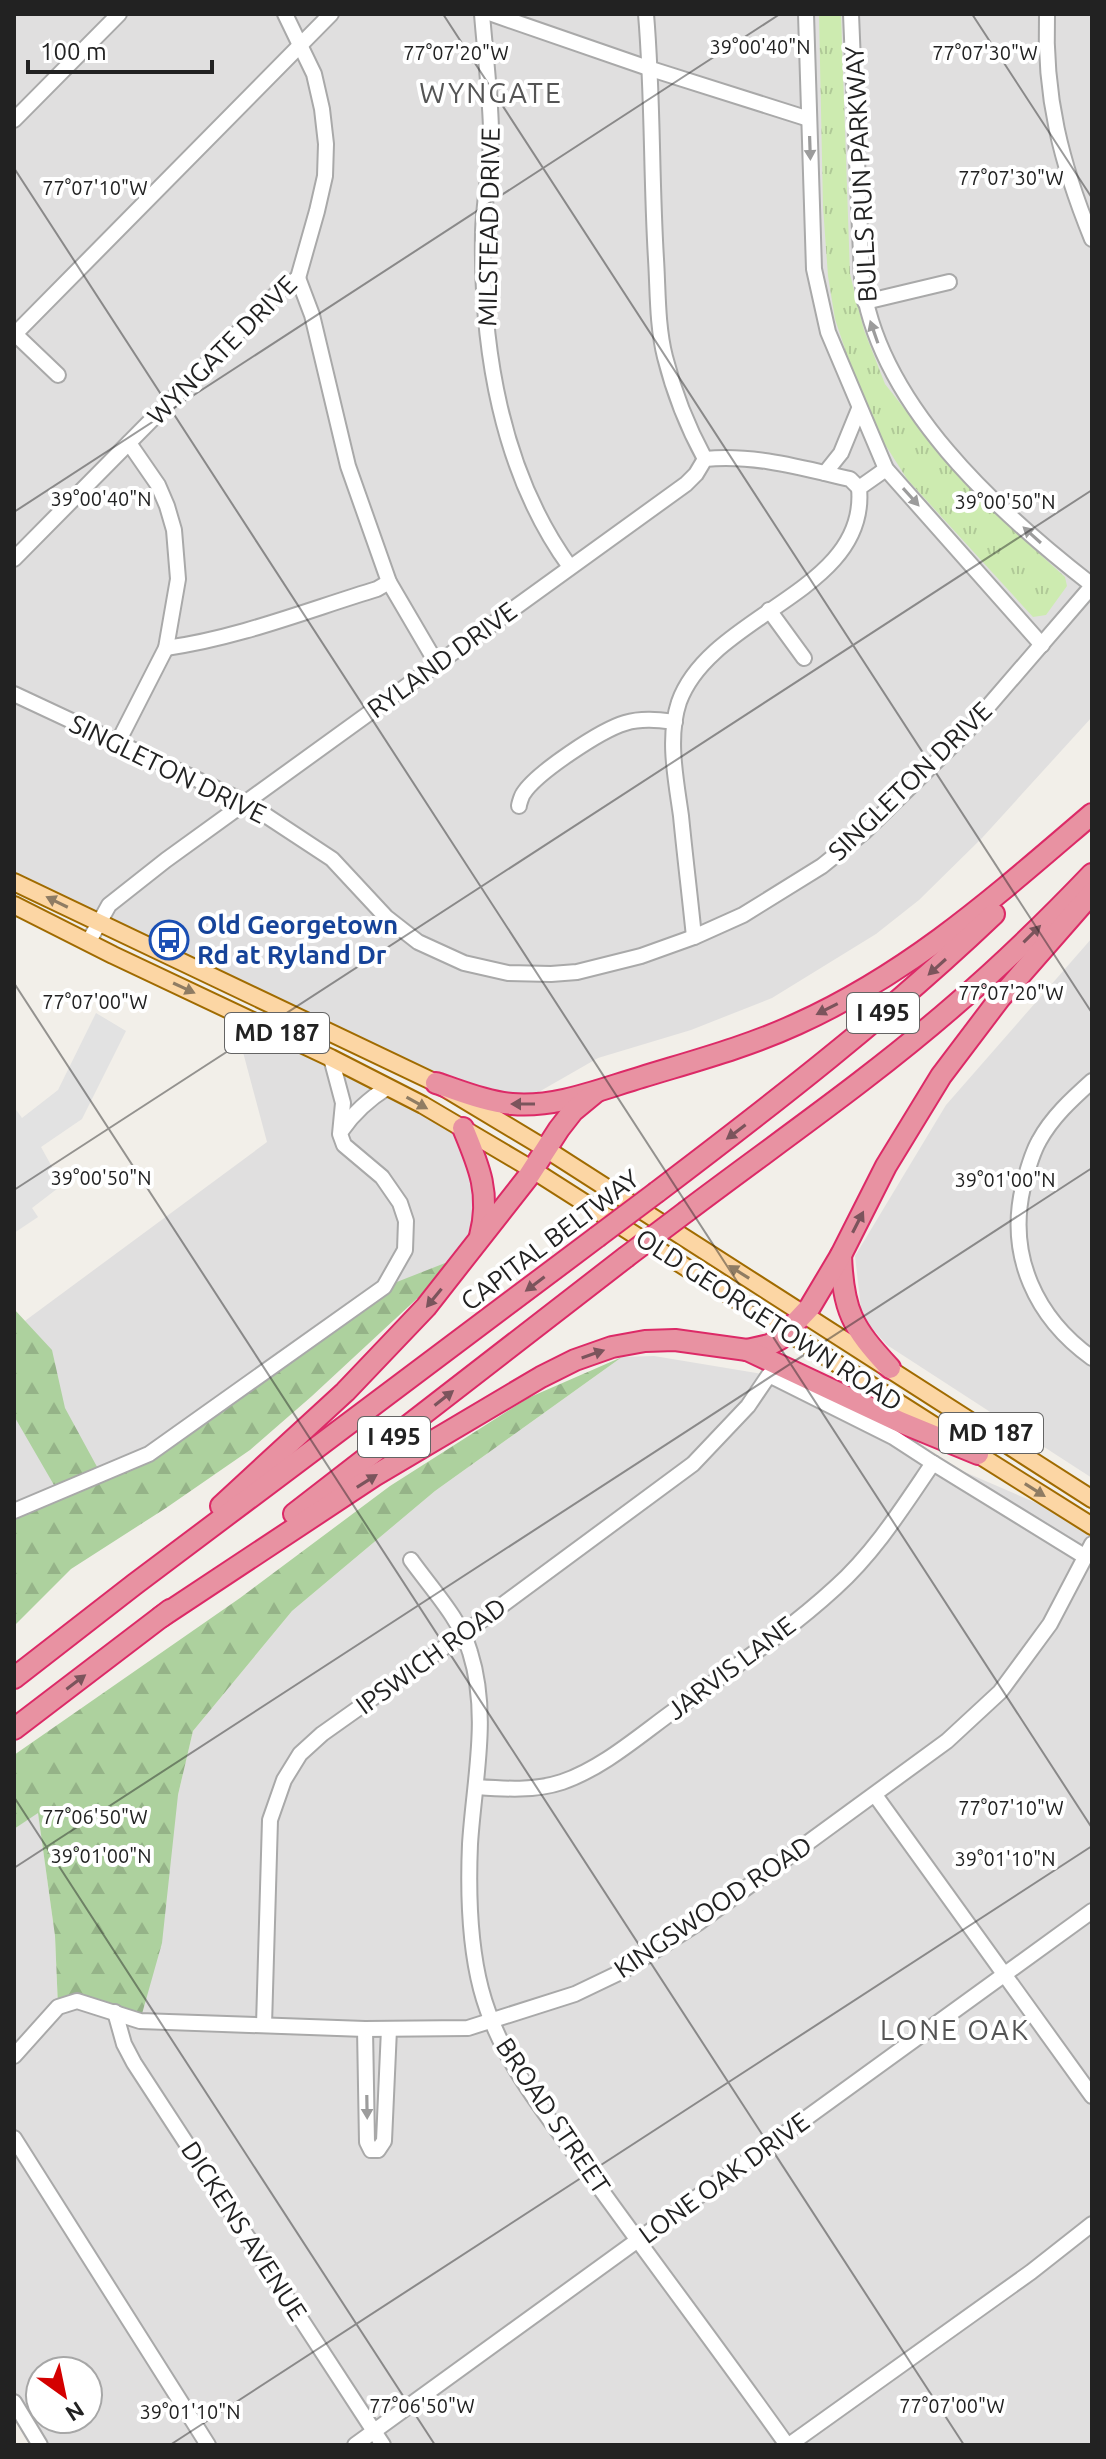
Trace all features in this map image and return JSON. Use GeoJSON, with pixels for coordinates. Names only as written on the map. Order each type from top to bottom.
{"type":"FeatureCollection","features":[{"type":"Feature","properties":{"kind":"highway"},"geometry":{"type":"LineString","coordinates":[[436,1083],[516,1105],[548,1103],[744,1046],[797,1024],[891,974],[969,919],[1092,814]]}},
{"type":"Feature","properties":{"kind":"highway","name":"CAPITAL BELTWAY"},"geometry":{"type":"LineString","coordinates":[[14,1678],[798,1084],[993,916],[1092,814]]}},
{"type":"Feature","properties":{"kind":"highway","name":"I 495"},"geometry":{"type":"LineString","coordinates":[[14,1729],[884,1062],[954,1006],[1092,874]]}},
{"type":"Feature","properties":{"kind":"highway"},"geometry":{"type":"LineString","coordinates":[[747,1350],[769,1345],[789,1332],[805,1314],[841,1255],[886,1166],[941,1076],[1000,998],[1092,893]]}},
{"type":"Feature","properties":{"kind":"highway"},"geometry":{"type":"LineString","coordinates":[[135,1584],[345,1392],[426,1307],[533,1170],[573,1111],[599,1090]]}},
{"type":"Feature","properties":{"kind":"highway"},"geometry":{"type":"LineString","coordinates":[[463,1128],[483,1179],[486,1215],[479,1242]]}},
{"type":"Feature","properties":{"kind":"highway"},"geometry":{"type":"LineString","coordinates":[[841,1255],[843,1293],[852,1322],[861,1337],[890,1368]]}},
{"type":"Feature","properties":{"kind":"highway"},"geometry":{"type":"LineString","coordinates":[[161,1617],[364,1483],[541,1377],[575,1360],[612,1347],[675,1340],[747,1350],[900,1422],[978,1454]]}},
{"type":"Feature","properties":{"kind":"main road","name":"OLD GEORGETOWN ROAD"},"geometry":{"type":"LineString","coordinates":[[14,882],[436,1083],[546,1149],[1092,1499]]}},
{"type":"Feature","properties":{"kind":"main road","name":"OLD GEORGETOWN ROAD"},"geometry":{"type":"LineString","coordinates":[[14,905],[331,1058],[463,1128],[1092,1526]]}},
{"type":"Feature","properties":{"kind":"street"},"geometry":{"type":"LineString","coordinates":[[14,120],[119,14]]}},
{"type":"Feature","properties":{"kind":"street","name":"WYNGATE DRIVE"},"geometry":{"type":"LineString","coordinates":[[14,559],[279,291],[298,278],[325,176],[326,144],[314,74],[285,14]]}},
{"type":"Feature","properties":{"kind":"street"},"geometry":{"type":"LineString","coordinates":[[58,375],[14,334],[331,14]]}},
{"type":"Feature","properties":{"kind":"street","name":"MILSTEAD DRIVE"},"geometry":{"type":"LineString","coordinates":[[482,14],[492,131],[483,230],[484,296],[491,369],[507,432],[525,484],[556,547],[570,567]]}},
{"type":"Feature","properties":{"kind":"street"},"geometry":{"type":"LineString","coordinates":[[492,14],[809,119]]}},
{"type":"Feature","properties":{"kind":"street"},"geometry":{"type":"LineString","coordinates":[[646,14],[651,69],[651,177],[660,327],[675,393],[691,433],[705,459],[754,459],[850,479],[859,488],[859,515],[842,552],[820,573],[706,658],[687,685],[679,703],[674,756],[694,937]]}},
{"type":"Feature","properties":{"kind":"street","name":"BULLS RUN PARKWAY"},"geometry":{"type":"LineString","coordinates":[[806,14],[814,269],[828,332],[886,469],[1042,645]]}},
{"type":"Feature","properties":{"kind":"street","name":"BULLS RUN PARKWAY"},"geometry":{"type":"LineString","coordinates":[[851,14],[865,302],[874,336],[889,368],[937,437],[987,495],[1092,585]]}},
{"type":"Feature","properties":{"kind":"street"},"geometry":{"type":"LineString","coordinates":[[1047,14],[1053,118],[1070,184],[1092,239]]}},
{"type":"Feature","properties":{"kind":"street"},"geometry":{"type":"LineString","coordinates":[[298,278],[312,315],[348,466],[389,582],[437,664]]}},
{"type":"Feature","properties":{"kind":"street"},"geometry":{"type":"LineString","coordinates":[[865,302],[949,282]]}},
{"type":"Feature","properties":{"kind":"street"},"geometry":{"type":"LineString","coordinates":[[825,473],[841,453],[859,409]]}},
{"type":"Feature","properties":{"kind":"street"},"geometry":{"type":"LineString","coordinates":[[117,744],[166,648],[178,579],[174,530],[158,485],[129,443]]}},
{"type":"Feature","properties":{"kind":"street","name":"RYLAND DRIVE"},"geometry":{"type":"LineString","coordinates":[[89,941],[109,905],[166,860],[686,484],[705,459]]}},
{"type":"Feature","properties":{"kind":"street"},"geometry":{"type":"LineString","coordinates":[[859,488],[886,469]]}},
{"type":"Feature","properties":{"kind":"street"},"geometry":{"type":"LineString","coordinates":[[166,648],[236,633],[377,589],[389,582]]}},
{"type":"Feature","properties":{"kind":"street","name":"SINGLETON DRIVE"},"geometry":{"type":"LineString","coordinates":[[14,694],[247,803],[332,859],[386,917],[418,942],[464,963],[508,973],[577,972],[641,956],[694,937],[743,915],[822,866],[864,832],[967,731],[1092,585]]}},
{"type":"Feature","properties":{"kind":"street"},"geometry":{"type":"LineString","coordinates":[[769,610],[804,658]]}},
{"type":"Feature","properties":{"kind":"street"},"geometry":{"type":"LineString","coordinates":[[519,806],[523,794],[533,783],[602,733],[623,723],[644,719],[675,722]]}},
{"type":"Feature","properties":{"kind":"street"},"geometry":{"type":"LineString","coordinates":[[14,1511],[149,1454],[384,1287],[405,1250],[406,1221],[391,1188],[344,1145],[340,1134],[343,1103],[331,1058]]}},
{"type":"Feature","properties":{"kind":"street"},"geometry":{"type":"LineString","coordinates":[[1092,1081],[1062,1109],[1039,1141],[1027,1170],[1017,1227],[1025,1273],[1038,1301],[1058,1330],[1092,1358]]}},
{"type":"Feature","properties":{"kind":"street"},"geometry":{"type":"LineString","coordinates":[[340,1134],[352,1114],[388,1087]]}},
{"type":"Feature","properties":{"kind":"street","name":"OLD GEORGETOWN ROAD"},"geometry":{"type":"LineString","coordinates":[[769,1375],[893,1437],[933,1463],[1088,1550]]}},
{"type":"Feature","properties":{"kind":"street","name":"IPSWICH ROAD"},"geometry":{"type":"LineString","coordinates":[[264,2025],[270,1820],[284,1780],[300,1754],[322,1734],[693,1464],[748,1406],[769,1375]]}},
{"type":"Feature","properties":{"kind":"street","name":"JARVIS LANE"},"geometry":{"type":"LineString","coordinates":[[477,1787],[517,1789],[559,1783],[581,1774],[628,1744],[775,1637],[836,1588],[886,1533],[933,1463]]}},
{"type":"Feature","properties":{"kind":"street","name":"KINGSWOOD ROAD"},"geometry":{"type":"LineString","coordinates":[[14,2056],[58,2007],[77,2001],[140,2021],[365,2029],[468,2028],[575,1994],[623,1971],[698,1923],[947,1741],[1000,1692],[1050,1624],[1088,1550]]}},
{"type":"Feature","properties":{"kind":"street","name":"BROAD STREET"},"geometry":{"type":"LineString","coordinates":[[411,1560],[463,1634],[478,1683],[477,1787],[470,1844],[471,1925],[481,1987],[492,2022],[519,2076],[788,2445]]}},
{"type":"Feature","properties":{"kind":"street"},"geometry":{"type":"LineString","coordinates":[[875,1795],[1092,2096]]}},
{"type":"Feature","properties":{"kind":"street","name":"LONE OAK DRIVE"},"geometry":{"type":"LineString","coordinates":[[355,2445],[1092,1911]]}},
{"type":"Feature","properties":{"kind":"street","name":"DICKENS AVENUE"},"geometry":{"type":"LineString","coordinates":[[115,2012],[124,2044],[134,2063],[383,2445]]}},
{"type":"Feature","properties":{"kind":"street"},"geometry":{"type":"LineString","coordinates":[[365,2029],[367,2142],[371,2150],[378,2150],[384,2141],[389,2029]]}},
{"type":"Feature","properties":{"kind":"street"},"geometry":{"type":"LineString","coordinates":[[14,2138],[208,2445]]}},
{"type":"Feature","properties":{"kind":"street"},"geometry":{"type":"LineString","coordinates":[[788,2445],[1031,2272],[1092,2224]]}},
{"type":"Feature","properties":{"kind":"street"},"geometry":{"type":"LineString","coordinates":[[14,2402],[40,2445]]}},
{"type":"Feature","properties":{"kind":"shaded area"},"geometry":{"type":"Polygon","coordinates":[[[14,14],[1092,14],[1092,717],[982,838],[919,900],[876,934],[772,998],[691,1030],[598,1058],[516,1105],[479,1097],[14,882],[14,14]]]}},
{"type":"Feature","properties":{"kind":"shaded area"},"geometry":{"type":"Polygon","coordinates":[[[1092,938],[1092,1478],[887,1345],[862,1317],[855,1256],[946,1105],[1092,938]]]}},
{"type":"Feature","properties":{"kind":"shaded area"},"geometry":{"type":"Polygon","coordinates":[[[232,1011],[463,1128],[477,1197],[463,1256],[149,1454],[14,1511],[14,1329],[267,1142],[232,1011]]]}},
{"type":"Feature","properties":{"kind":"shaded area"},"geometry":{"type":"Polygon","coordinates":[[[96,1013],[126,1031],[82,1119],[41,1147],[62,1185],[32,1208],[38,1217],[14,1233],[14,1107],[22,1118],[58,1090],[96,1013]]]}},
{"type":"Feature","properties":{"kind":"shaded area"},"geometry":{"type":"Polygon","coordinates":[[[654,1356],[769,1375],[865,1429],[1092,1527],[1092,2445],[40,2445],[34,2435],[104,2435],[104,2355],[24,2355],[24,2419],[14,2402],[14,1829],[38,1812],[55,1936],[58,2007],[178,1795],[193,1731],[292,1611],[435,1491],[622,1357],[654,1356]]]}},
{"type":"Feature","properties":{"kind":"green space"},"geometry":{"type":"Polygon","coordinates":[[[819,14],[841,14],[850,274],[864,330],[885,384],[952,469],[1065,577],[1067,586],[1046,615],[1033,617],[907,479],[879,435],[848,358],[835,319],[828,276],[823,207],[819,14]]]}},
{"type":"Feature","properties":{"kind":"green space"},"geometry":{"type":"Polygon","coordinates":[[[463,1256],[250,1450],[71,1569],[14,1626],[14,1511],[58,1492],[14,1416],[14,1309],[52,1350],[65,1408],[102,1476],[149,1454],[384,1287],[463,1256]]]}},
{"type":"Feature","properties":{"kind":"green space"},"geometry":{"type":"Polygon","coordinates":[[[622,1357],[435,1491],[292,1611],[193,1731],[178,1795],[162,1943],[140,2021],[77,2001],[58,2007],[55,1936],[38,1813],[14,1829],[14,1755],[240,1598],[390,1486],[528,1398],[622,1357]]]}},
{"type":"Feature","properties":{"kind":"place","name":"Old Georgetown Rd at Ryland Dr"},"geometry":{"type":"Point","coordinates":[169,940]}},
{"type":"Feature","properties":{"kind":"district","name":"WYNGATE"},"geometry":{"type":"Point","coordinates":[491,93]}},
{"type":"Feature","properties":{"kind":"district","name":"LONE OAK"},"geometry":{"type":"Point","coordinates":[955,2030]}}]}
